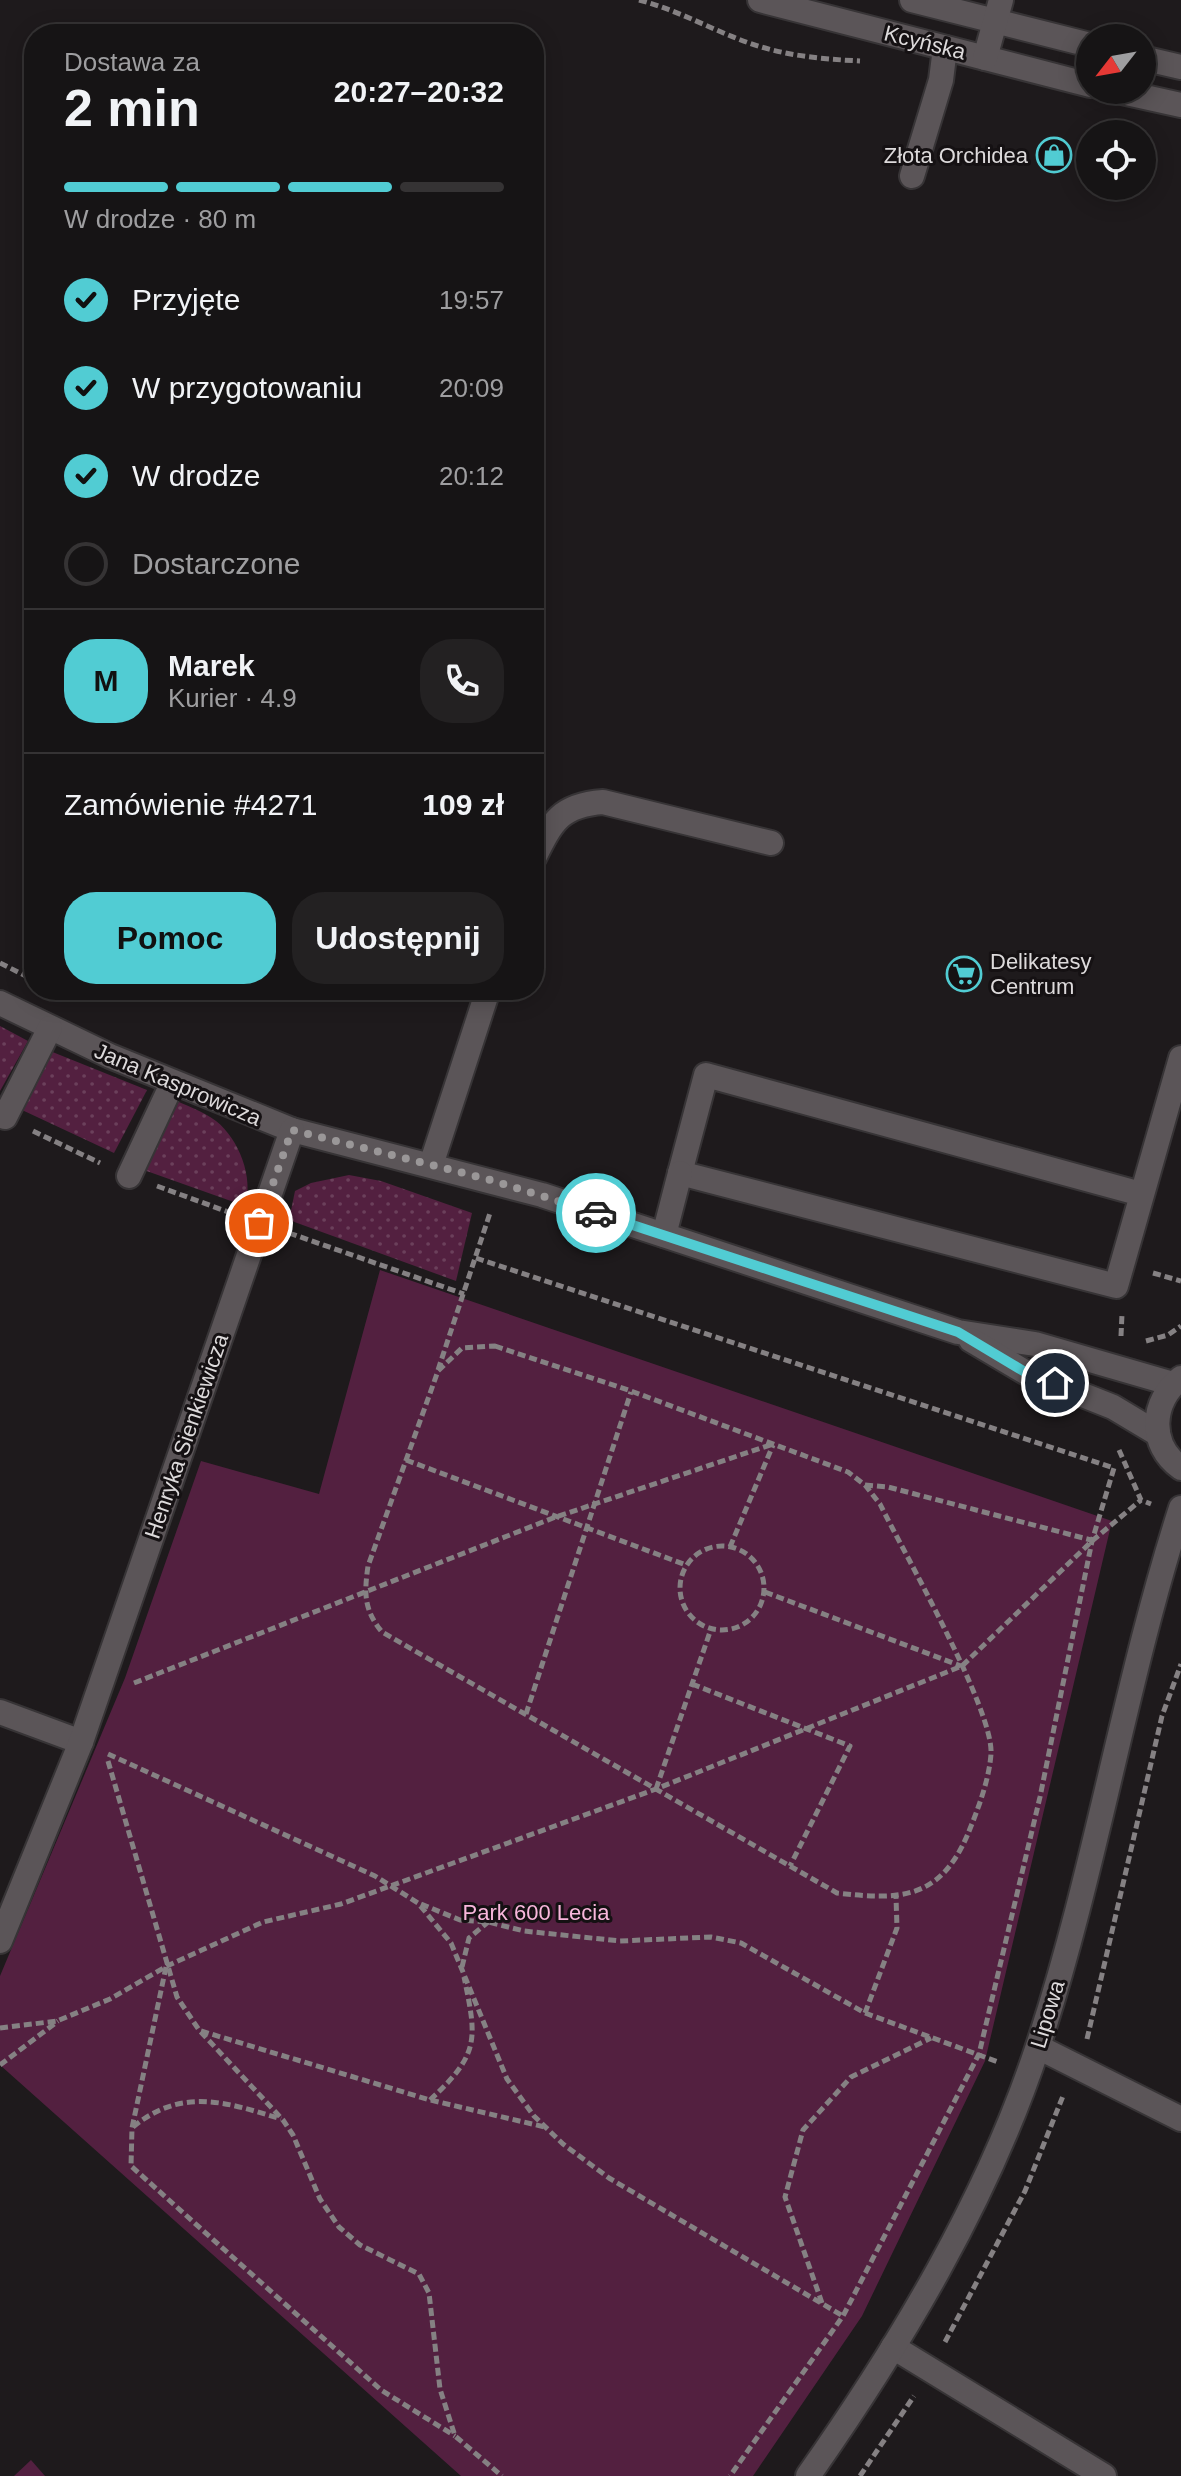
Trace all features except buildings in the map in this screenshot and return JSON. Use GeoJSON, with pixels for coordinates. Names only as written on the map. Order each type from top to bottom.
{"type":"FeatureCollection","features":[{"type":"Feature","properties":{"kind":"street","name":"Kcyńska"},"geometry":{"type":"LineString","coordinates":[[760,0],[1076,81]]}},
{"type":"Feature","properties":{"kind":"street","name":"Kcyńska"},"geometry":{"type":"LineString","coordinates":[[912,0],[998,11],[1076,40]]}},
{"type":"Feature","properties":{"kind":"street"},"geometry":{"type":"LineString","coordinates":[[985,58],[998,11]]}},
{"type":"Feature","properties":{"kind":"street"},"geometry":{"type":"LineString","coordinates":[[912,176],[941,80],[945,48]]}},
{"type":"Feature","properties":{"kind":"street"},"geometry":{"type":"LineString","coordinates":[[1156,61],[1181,67]]}},
{"type":"Feature","properties":{"kind":"street"},"geometry":{"type":"LineString","coordinates":[[1156,99],[1181,105]]}},
{"type":"Feature","properties":{"kind":"street"},"geometry":{"type":"LineString","coordinates":[[544,842],[561,815],[576,804],[603,802],[771,843]]}},
{"type":"Feature","properties":{"kind":"street"},"geometry":{"type":"LineString","coordinates":[[431,1165],[485,1000]]}},
{"type":"Feature","properties":{"kind":"street","name":"Jana Kasprowicza"},"geometry":{"type":"LineString","coordinates":[[0,1003],[172,1084],[292,1130],[503,1184],[958,1332],[1035,1344],[1177,1381]]}},
{"type":"Feature","properties":{"kind":"street"},"geometry":{"type":"LineString","coordinates":[[5,1117],[50,1028]]}},
{"type":"Feature","properties":{"kind":"street"},"geometry":{"type":"LineString","coordinates":[[680,1173],[1116,1286],[1181,1058]]}},
{"type":"Feature","properties":{"kind":"street"},"geometry":{"type":"LineString","coordinates":[[664,1235],[706,1075],[1141,1194]]}},
{"type":"Feature","properties":{"kind":"street"},"geometry":{"type":"LineString","coordinates":[[129,1176],[172,1084]]}},
{"type":"Feature","properties":{"kind":"street","name":"Henryka Sienkiewicza"},"geometry":{"type":"LineString","coordinates":[[0,1941],[81,1742],[292,1130]]}},
{"type":"Feature","properties":{"kind":"street","name":"Jana Kasprowicza"},"geometry":{"type":"LineString","coordinates":[[958,1332],[1025,1372],[1113,1407],[1158,1434]]}},
{"type":"Feature","properties":{"kind":"street"},"geometry":{"type":"LineString","coordinates":[[1177,1381],[1159,1407],[1158,1434],[1163,1449],[1181,1468]]}},
{"type":"Feature","properties":{"kind":"street","name":"Lipowa"},"geometry":{"type":"LineString","coordinates":[[808,2476],[893,2347],[983,2178],[1028,2074],[1038,2047],[1181,1508]]}},
{"type":"Feature","properties":{"kind":"street"},"geometry":{"type":"LineString","coordinates":[[0,1712],[81,1742]]}},
{"type":"Feature","properties":{"kind":"street"},"geometry":{"type":"LineString","coordinates":[[1038,2047],[1181,2119]]}},
{"type":"Feature","properties":{"kind":"street"},"geometry":{"type":"LineString","coordinates":[[893,2347],[1104,2476]]}},
{"type":"Feature","properties":{"kind":"path"},"geometry":{"type":"LineString","coordinates":[[0,963],[24,975]]}},
{"type":"Feature","properties":{"kind":"path"},"geometry":{"type":"LineString","coordinates":[[438,1371],[462,1348],[495,1346],[631,1391],[774,1444],[848,1472],[865,1485],[880,1504],[962,1666],[991,1752],[976,1814],[957,1858],[942,1876],[912,1895],[896,1897],[837,1893],[382,1632],[368,1615],[364,1592],[368,1566],[438,1371],[490,1213],[475,1208]]}},
{"type":"Feature","properties":{"kind":"path"},"geometry":{"type":"LineString","coordinates":[[476,1258],[1114,1468],[1092,1541],[1040,1797],[979,2054],[843,2316],[730,2476]]}},
{"type":"Feature","properties":{"kind":"path"},"geometry":{"type":"LineString","coordinates":[[526,1714],[631,1391]]}},
{"type":"Feature","properties":{"kind":"path"},"geometry":{"type":"LineString","coordinates":[[97,1697],[553,1518],[774,1444]]}},
{"type":"Feature","properties":{"kind":"path"},"geometry":{"type":"LineString","coordinates":[[730,1547],[774,1444]]}},
{"type":"Feature","properties":{"kind":"path"},"geometry":{"type":"LineString","coordinates":[[406,1460],[553,1518],[686,1565]]}},
{"type":"Feature","properties":{"kind":"path"},"geometry":{"type":"LineString","coordinates":[[865,1485],[888,1487],[1092,1541]]}},
{"type":"Feature","properties":{"kind":"path"},"geometry":{"type":"LineString","coordinates":[[0,2028],[58,2020],[110,1999],[167,1966],[263,1922],[341,1904],[656,1789],[962,1666],[1092,1541],[1141,1500]]}},
{"type":"Feature","properties":{"kind":"path"},"geometry":{"type":"LineString","coordinates":[[730,1547],[746,1554],[757,1564],[765,1592],[753,1618],[726,1631],[711,1629],[694,1620],[685,1608],[680,1594],[686,1565],[707,1548],[730,1547]]}},
{"type":"Feature","properties":{"kind":"path"},"geometry":{"type":"LineString","coordinates":[[765,1592],[962,1666]]}},
{"type":"Feature","properties":{"kind":"path"},"geometry":{"type":"LineString","coordinates":[[656,1789],[711,1629]]}},
{"type":"Feature","properties":{"kind":"path"},"geometry":{"type":"LineString","coordinates":[[692,1684],[850,1746],[790,1866]]}},
{"type":"Feature","properties":{"kind":"path"},"geometry":{"type":"LineString","coordinates":[[110,1739],[106,1753],[177,1997],[199,2030],[283,2120],[293,2135],[320,2199],[339,2227],[360,2245],[419,2274],[429,2293],[440,2389],[455,2436]]}},
{"type":"Feature","properties":{"kind":"path"},"geometry":{"type":"LineString","coordinates":[[106,1753],[390,1885],[418,1903],[460,1920],[488,1922],[524,1931],[620,1941],[711,1937],[741,1943],[865,2013],[979,2054],[1064,2093]]}},
{"type":"Feature","properties":{"kind":"path"},"geometry":{"type":"LineString","coordinates":[[865,2013],[897,1928],[896,1897]]}},
{"type":"Feature","properties":{"kind":"path"},"geometry":{"type":"LineString","coordinates":[[418,1903],[451,1943],[507,2079],[546,2128],[609,2178],[843,2316]]}},
{"type":"Feature","properties":{"kind":"path"},"geometry":{"type":"LineString","coordinates":[[430,2100],[454,2078],[471,2050],[475,2027],[462,1966],[469,1938],[488,1922]]}},
{"type":"Feature","properties":{"kind":"path"},"geometry":{"type":"LineString","coordinates":[[167,1966],[132,2128],[131,2166],[381,2390],[455,2436],[502,2476]]}},
{"type":"Feature","properties":{"kind":"path"},"geometry":{"type":"LineString","coordinates":[[0,2065],[58,2020]]}},
{"type":"Feature","properties":{"kind":"path"},"geometry":{"type":"LineString","coordinates":[[199,2030],[430,2100],[546,2128]]}},
{"type":"Feature","properties":{"kind":"path"},"geometry":{"type":"LineString","coordinates":[[822,2304],[785,2197],[803,2130],[851,2077],[932,2037]]}},
{"type":"Feature","properties":{"kind":"path"},"geometry":{"type":"LineString","coordinates":[[132,2128],[153,2111],[179,2103],[209,2101],[283,2120]]}},
{"type":"Feature","properties":{"kind":"green space"},"geometry":{"type":"Polygon","coordinates":[[[0,1026],[28,1041],[0,1091],[0,1026]]]}},
{"type":"Feature","properties":{"kind":"green space"},"geometry":{"type":"Polygon","coordinates":[[[50,1051],[147,1090],[114,1153],[22,1110],[50,1051]]]}},
{"type":"Feature","properties":{"kind":"green space"},"geometry":{"type":"Polygon","coordinates":[[[170,1098],[211,1117],[232,1138],[246,1172],[245,1206],[141,1169],[170,1098]]]}},
{"type":"Feature","properties":{"kind":"green space"},"geometry":{"type":"Polygon","coordinates":[[[349,1175],[381,1181],[472,1213],[456,1281],[289,1220],[295,1191],[311,1183],[349,1175]]]}},
{"type":"Feature","properties":{"kind":"green space","name":"Park 600 Lecia"},"geometry":{"type":"Polygon","coordinates":[[[380,1270],[1112,1521],[985,2061],[862,2316],[753,2476],[461,2476],[0,2065],[0,1976],[125,1678],[201,1461],[319,1494],[380,1270]]]}},
{"type":"Feature","properties":{"kind":"green space"},"geometry":{"type":"Polygon","coordinates":[[[31,2460],[45,2476],[14,2476],[31,2460]]]}},
{"type":"Feature","properties":{"kind":"way so far"},"geometry":{"type":"LineString","coordinates":[[259,1223],[292,1130],[491,1180],[596,1213]]}},
{"type":"Feature","properties":{"kind":"place","name":"Złota Orchidea"},"geometry":{"type":"Point","coordinates":[1054,155]}},
{"type":"Feature","properties":{"kind":"place","name":"Delikatesy Centrum"},"geometry":{"type":"Point","coordinates":[964,974]}},
{"type":"Feature","properties":{"kind":"route"},"geometry":{"type":"LineString","coordinates":[[596,1213],[958,1332],[1025,1372],[1055,1383]]}}]}
